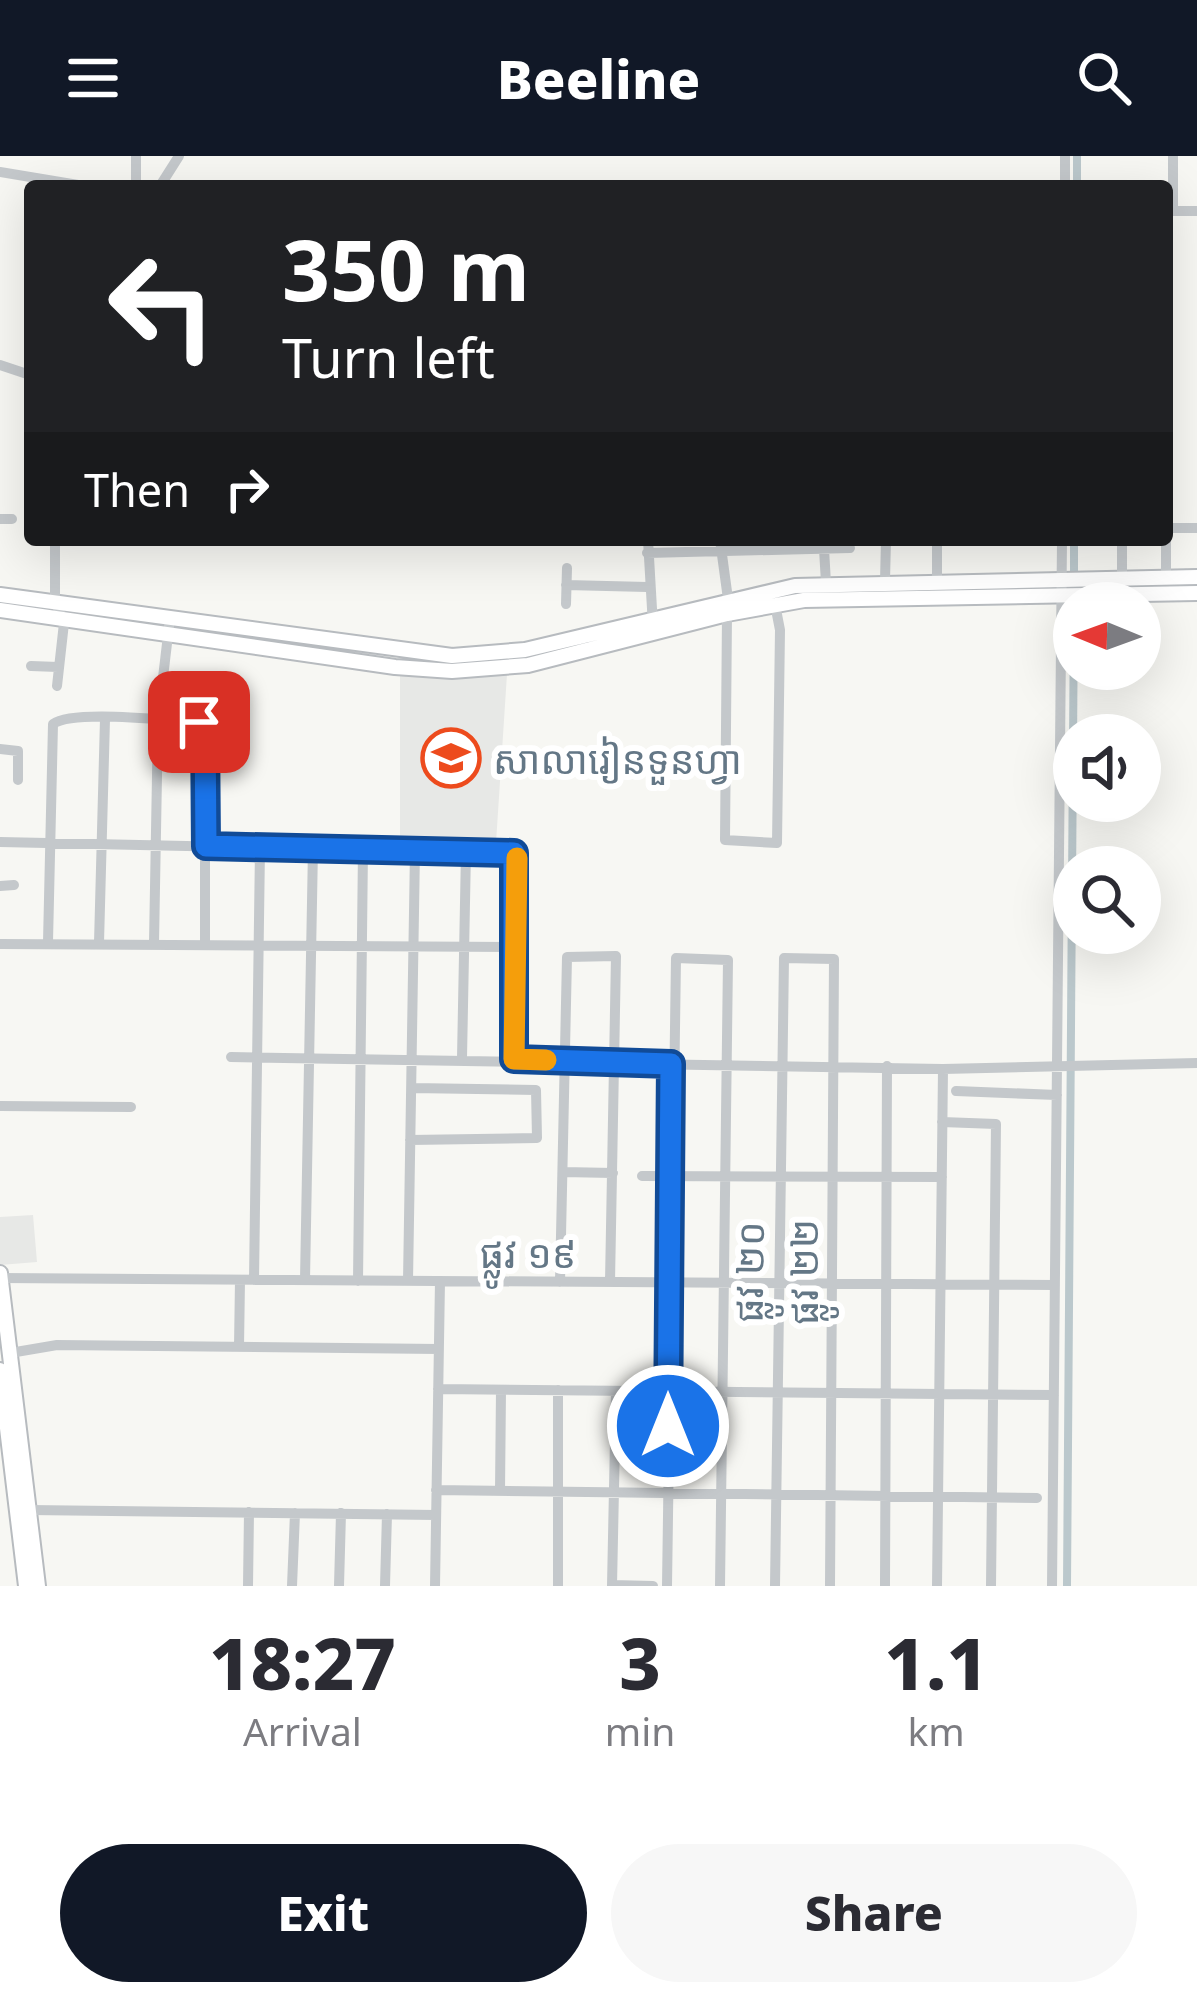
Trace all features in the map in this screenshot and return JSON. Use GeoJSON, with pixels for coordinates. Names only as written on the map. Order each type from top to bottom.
{"type":"FeatureCollection","features":[{"type":"Feature","properties":{"kind":"main road"},"geometry":{"type":"LineString","coordinates":[[1099,582],[1197,577]]}},
{"type":"Feature","properties":{"kind":"main road"},"geometry":{"type":"LineString","coordinates":[[0,595],[416,662],[487,662],[653,628],[826,583],[937,580],[1053,586]]}},
{"type":"Feature","properties":{"kind":"main road"},"geometry":{"type":"LineString","coordinates":[[773,597],[1053,588]]}},
{"type":"Feature","properties":{"kind":"main road"},"geometry":{"type":"LineString","coordinates":[[1161,591],[1197,592]]}},
{"type":"Feature","properties":{"kind":"main road"},"geometry":{"type":"LineString","coordinates":[[0,610],[169,625]]}},
{"type":"Feature","properties":{"kind":"main road"},"geometry":{"type":"LineString","coordinates":[[0,1276],[38,1586]]}},
{"type":"Feature","properties":{"kind":"main road"},"geometry":{"type":"LineString","coordinates":[[0,1370],[26,1586]]}},
{"type":"Feature","properties":{"kind":"street"},"geometry":{"type":"LineString","coordinates":[[0,172],[48,180]]}},
{"type":"Feature","properties":{"kind":"street"},"geometry":{"type":"LineString","coordinates":[[55,546],[55,602],[63,617],[57,686]]}},
{"type":"Feature","properties":{"kind":"street"},"geometry":{"type":"LineString","coordinates":[[653,628],[647,546],[850,548]]}},
{"type":"Feature","properties":{"kind":"street"},"geometry":{"type":"LineString","coordinates":[[720,546],[727,606],[725,840],[777,843],[780,630],[773,597]]}},
{"type":"Feature","properties":{"kind":"street"},"geometry":{"type":"LineString","coordinates":[[885,581],[886,546]]}},
{"type":"Feature","properties":{"kind":"street"},"geometry":{"type":"LineString","coordinates":[[937,546],[937,580]]}},
{"type":"Feature","properties":{"kind":"street"},"geometry":{"type":"LineString","coordinates":[[1063,546],[1069,582]]}},
{"type":"Feature","properties":{"kind":"street"},"geometry":{"type":"LineString","coordinates":[[1122,578],[1123,546]]}},
{"type":"Feature","properties":{"kind":"street"},"geometry":{"type":"LineString","coordinates":[[1166,546],[1166,578]]}},
{"type":"Feature","properties":{"kind":"street"},"geometry":{"type":"LineString","coordinates":[[824,549],[826,583]]}},
{"type":"Feature","properties":{"kind":"street"},"geometry":{"type":"LineString","coordinates":[[566,604],[567,568]]}},
{"type":"Feature","properties":{"kind":"street"},"geometry":{"type":"LineString","coordinates":[[566,585],[647,587]]}},
{"type":"Feature","properties":{"kind":"street"},"geometry":{"type":"LineString","coordinates":[[154,944],[158,720],[169,625]]}},
{"type":"Feature","properties":{"kind":"street"},"geometry":{"type":"LineString","coordinates":[[31,666],[58,667]]}},
{"type":"Feature","properties":{"kind":"street"},"geometry":{"type":"LineString","coordinates":[[1052,1586],[1057,1094],[1064,1067],[1069,690]]}},
{"type":"Feature","properties":{"kind":"street"},"geometry":{"type":"LineString","coordinates":[[99,943],[105,718]]}},
{"type":"Feature","properties":{"kind":"street"},"geometry":{"type":"LineString","coordinates":[[48,942],[55,720],[105,718],[199,722],[205,727],[205,944]]}},
{"type":"Feature","properties":{"kind":"street"},"geometry":{"type":"LineString","coordinates":[[0,749],[18,752],[18,780]]}},
{"type":"Feature","properties":{"kind":"street"},"geometry":{"type":"LineString","coordinates":[[0,842],[516,855],[514,1059]]}},
{"type":"Feature","properties":{"kind":"street"},"geometry":{"type":"LineString","coordinates":[[254,1280],[260,848]]}},
{"type":"Feature","properties":{"kind":"street"},"geometry":{"type":"LineString","coordinates":[[305,1280],[313,848]]}},
{"type":"Feature","properties":{"kind":"street"},"geometry":{"type":"LineString","coordinates":[[358,1281],[363,849]]}},
{"type":"Feature","properties":{"kind":"street"},"geometry":{"type":"LineString","coordinates":[[408,1281],[415,850]]}},
{"type":"Feature","properties":{"kind":"street"},"geometry":{"type":"LineString","coordinates":[[462,1058],[466,851]]}},
{"type":"Feature","properties":{"kind":"street"},"geometry":{"type":"LineString","coordinates":[[0,886],[14,886]]}},
{"type":"Feature","properties":{"kind":"street"},"geometry":{"type":"LineString","coordinates":[[2,942],[516,947]]}},
{"type":"Feature","properties":{"kind":"street"},"geometry":{"type":"LineString","coordinates":[[560,1282],[567,956],[618,956],[610,1282]]}},
{"type":"Feature","properties":{"kind":"street","name":"ផ្លូវ ២២"},"geometry":{"type":"LineString","coordinates":[[781,959],[834,959],[830,1586]]}},
{"type":"Feature","properties":{"kind":"street","name":"ផ្លូវ ២០"},"geometry":{"type":"LineString","coordinates":[[775,1586],[781,959]]}},
{"type":"Feature","properties":{"kind":"street"},"geometry":{"type":"LineString","coordinates":[[667,1586],[672,960],[728,960],[721,1586]]}},
{"type":"Feature","properties":{"kind":"street"},"geometry":{"type":"LineString","coordinates":[[231,1057],[943,1069],[1197,1064]]}},
{"type":"Feature","properties":{"kind":"street"},"geometry":{"type":"LineString","coordinates":[[885,1586],[887,1066]]}},
{"type":"Feature","properties":{"kind":"street"},"geometry":{"type":"LineString","coordinates":[[937,1586],[943,1069]]}},
{"type":"Feature","properties":{"kind":"street"},"geometry":{"type":"LineString","coordinates":[[410,1140],[537,1138],[536,1090],[412,1088]]}},
{"type":"Feature","properties":{"kind":"street"},"geometry":{"type":"LineString","coordinates":[[956,1091],[1057,1094]]}},
{"type":"Feature","properties":{"kind":"street"},"geometry":{"type":"LineString","coordinates":[[0,1106],[131,1107]]}},
{"type":"Feature","properties":{"kind":"street"},"geometry":{"type":"LineString","coordinates":[[942,1122],[996,1124],[992,1586]]}},
{"type":"Feature","properties":{"kind":"street"},"geometry":{"type":"LineString","coordinates":[[562,1172],[614,1173]]}},
{"type":"Feature","properties":{"kind":"street"},"geometry":{"type":"LineString","coordinates":[[642,1176],[942,1178]]}},
{"type":"Feature","properties":{"kind":"street","name":"ផ្លូវ ១៩"},"geometry":{"type":"LineString","coordinates":[[0,1276],[1055,1285]]}},
{"type":"Feature","properties":{"kind":"street"},"geometry":{"type":"LineString","coordinates":[[239,1347],[240,1280]]}},
{"type":"Feature","properties":{"kind":"street"},"geometry":{"type":"LineString","coordinates":[[435,1586],[440,1281]]}},
{"type":"Feature","properties":{"kind":"street"},"geometry":{"type":"LineString","coordinates":[[10,1353],[57,1345],[439,1349]]}},
{"type":"Feature","properties":{"kind":"street"},"geometry":{"type":"LineString","coordinates":[[438,1389],[1054,1395]]}},
{"type":"Feature","properties":{"kind":"street"},"geometry":{"type":"LineString","coordinates":[[500,1491],[502,1390]]}},
{"type":"Feature","properties":{"kind":"street"},"geometry":{"type":"LineString","coordinates":[[558,1390],[558,1586]]}},
{"type":"Feature","properties":{"kind":"street"},"geometry":{"type":"LineString","coordinates":[[616,1391],[612,1586],[653,1586]]}},
{"type":"Feature","properties":{"kind":"street"},"geometry":{"type":"LineString","coordinates":[[436,1490],[1037,1498]]}},
{"type":"Feature","properties":{"kind":"street"},"geometry":{"type":"LineString","coordinates":[[28,1510],[436,1514]]}},
{"type":"Feature","properties":{"kind":"street"},"geometry":{"type":"LineString","coordinates":[[248,1586],[249,1512]]}},
{"type":"Feature","properties":{"kind":"street"},"geometry":{"type":"LineString","coordinates":[[292,1586],[295,1513]]}},
{"type":"Feature","properties":{"kind":"street"},"geometry":{"type":"LineString","coordinates":[[339,1586],[341,1514]]}},
{"type":"Feature","properties":{"kind":"street"},"geometry":{"type":"LineString","coordinates":[[385,1586],[387,1514]]}},
{"type":"Feature","properties":{"kind":"shaded area","name":"សាលារៀនទួនហ្វា"},"geometry":{"type":"Polygon","coordinates":[[[400,674],[507,674],[496,843],[400,840],[400,674]]]}},
{"type":"Feature","properties":{"kind":"shaded area"},"geometry":{"type":"Polygon","coordinates":[[[33,1215],[37,1262],[0,1265],[0,1217],[33,1215]]]}},
{"type":"Feature","properties":{"kind":"waterway"},"geometry":{"type":"LineString","coordinates":[[1077,156],[1077,180]]}},
{"type":"Feature","properties":{"kind":"waterway"},"geometry":{"type":"LineString","coordinates":[[1074,546],[1074,582]]}},
{"type":"Feature","properties":{"kind":"waterway"},"geometry":{"type":"LineString","coordinates":[[1067,1586],[1073,690]]}},
{"type":"Feature","properties":{"kind":"slow traffic"},"geometry":{"type":"LineString","coordinates":[[517,858],[514,1059],[546,1060]]}},
{"type":"Feature","properties":{"kind":"place","name":"សាលារៀនទួនហ្វា"},"geometry":{"type":"Point","coordinates":[451,758]}},
{"type":"Feature","properties":{"kind":"route"},"geometry":{"type":"LineString","coordinates":[[199,722],[205,727],[206,846],[514,853],[514,1059],[671,1064],[668,1426]]}}]}
